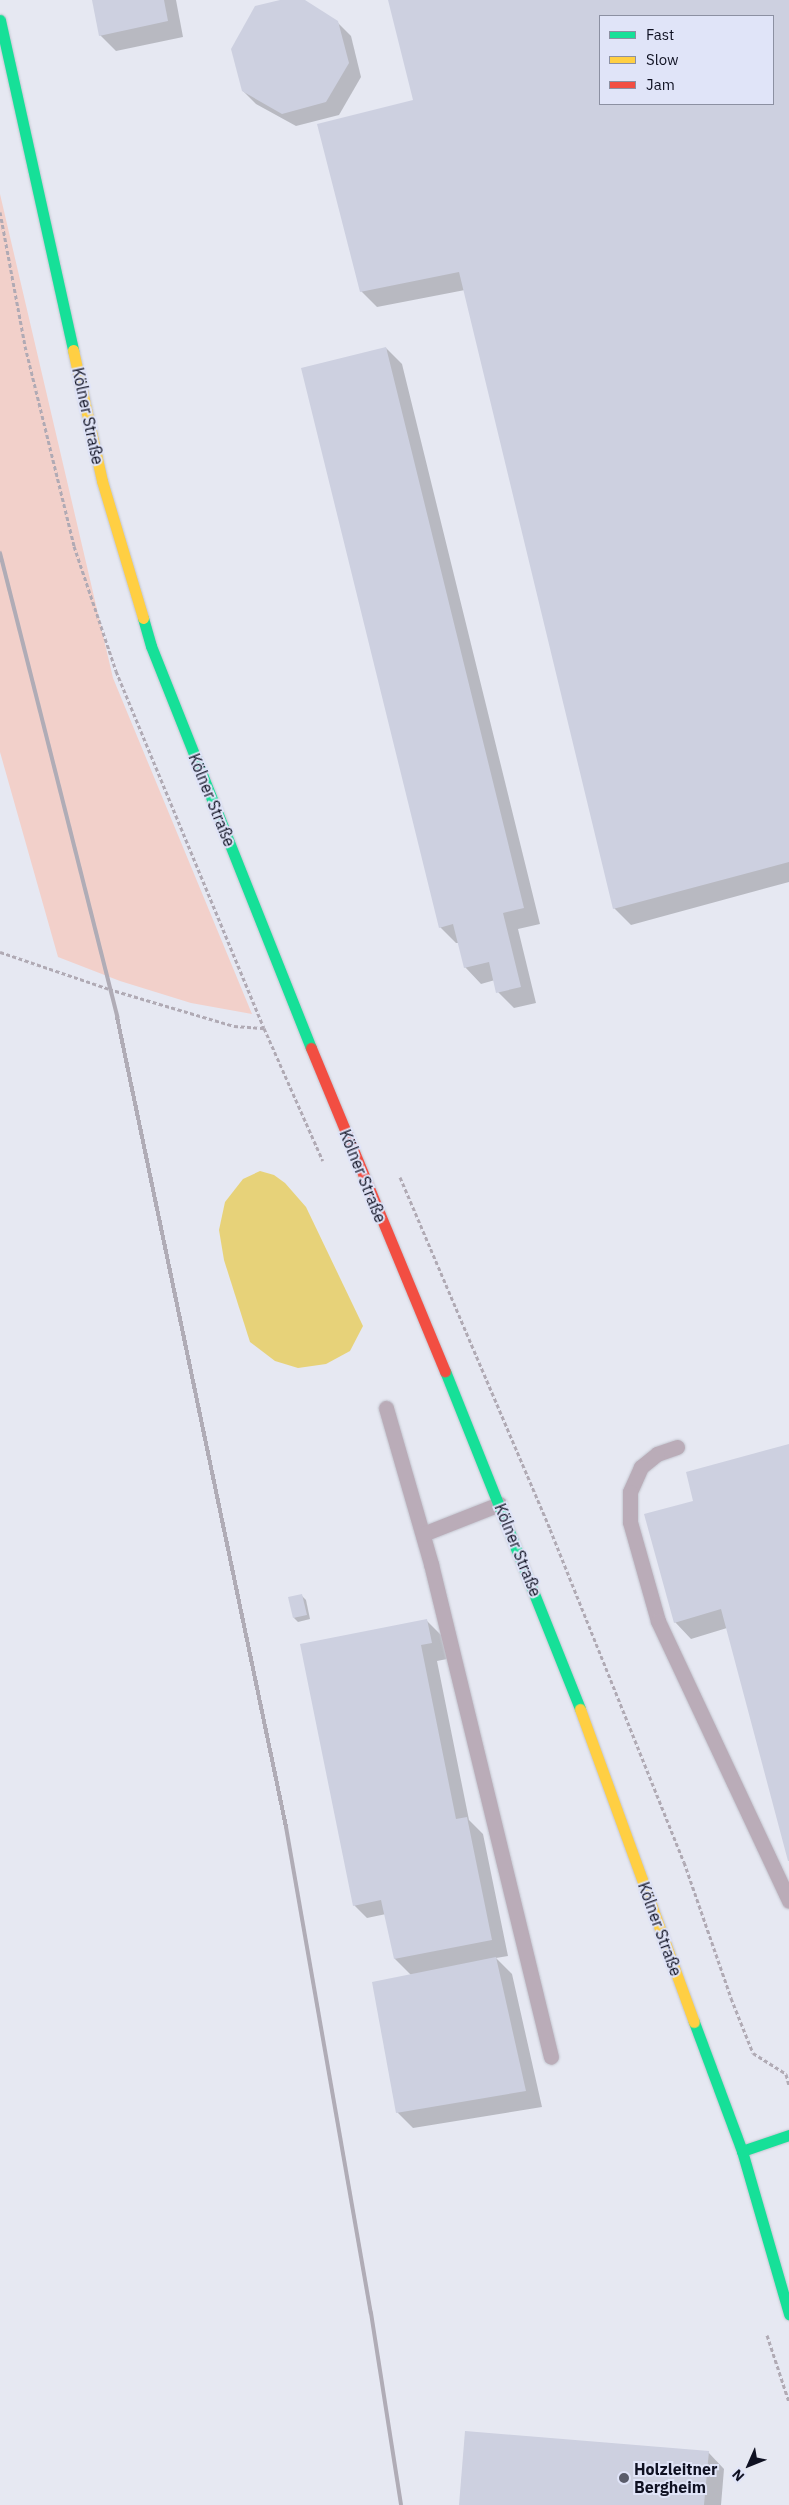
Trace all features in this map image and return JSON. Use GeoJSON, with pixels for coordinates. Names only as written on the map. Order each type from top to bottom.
{"type":"FeatureCollection","features":[{"type":"Feature","properties":{"kind":"main road","name":"Kölner Straße"},"geometry":{"type":"LineString","coordinates":[[0,20],[102,481],[151,646],[300,1022],[499,1504],[573,1690],[742,2151],[789,2314]]}},
{"type":"Feature","properties":{"kind":"main road"},"geometry":{"type":"LineString","coordinates":[[742,2151],[789,2135]]}},
{"type":"Feature","properties":{"kind":"lane"},"geometry":{"type":"LineString","coordinates":[[386,1408],[423,1534],[551,2057]]}},
{"type":"Feature","properties":{"kind":"lane"},"geometry":{"type":"LineString","coordinates":[[677,1447],[657,1454],[641,1468],[630,1492],[630,1522],[658,1622],[789,1901]]}},
{"type":"Feature","properties":{"kind":"lane"},"geometry":{"type":"LineString","coordinates":[[423,1534],[499,1504]]}},
{"type":"Feature","properties":{"kind":"path"},"geometry":{"type":"LineString","coordinates":[[0,952],[109,989],[234,1026],[264,1028],[300,1022]]}},
{"type":"Feature","properties":{"kind":"path"},"geometry":{"type":"LineString","coordinates":[[399,1176],[488,1382],[636,1742],[684,1862],[731,1998],[753,2053],[786,2074],[789,2085]]}},
{"type":"Feature","properties":{"kind":"shaded area"},"geometry":{"type":"Polygon","coordinates":[[[0,194],[113,678],[252,1014],[191,1003],[120,981],[58,957],[0,752],[0,194]]]}},
{"type":"Feature","properties":{"kind":"shaded area"},"geometry":{"type":"Polygon","coordinates":[[[260,1171],[274,1175],[285,1183],[306,1207],[363,1326],[350,1351],[326,1364],[298,1368],[275,1361],[250,1342],[224,1260],[219,1230],[225,1202],[243,1179],[260,1171]]]}},
{"type":"Feature","properties":{"kind":"building"},"geometry":{"type":"Polygon","coordinates":[[[92,0],[164,0],[168,21],[99,36],[92,0]]]}},
{"type":"Feature","properties":{"kind":"building"},"geometry":{"type":"Polygon","coordinates":[[[280,0],[305,0],[338,21],[349,63],[326,102],[282,114],[242,91],[231,49],[255,6],[280,0]]]}},
{"type":"Feature","properties":{"kind":"building"},"geometry":{"type":"Polygon","coordinates":[[[388,0],[789,0],[789,862],[613,909],[459,272],[360,292],[317,124],[413,100],[388,0]]]}},
{"type":"Feature","properties":{"kind":"building"},"geometry":{"type":"Polygon","coordinates":[[[386,347],[524,908],[503,913],[521,987],[496,993],[489,962],[464,968],[453,924],[439,928],[301,368],[386,347]]]}},
{"type":"Feature","properties":{"kind":"building"},"geometry":{"type":"Polygon","coordinates":[[[789,1444],[788,1861],[721,1609],[674,1623],[644,1514],[693,1501],[686,1472],[789,1444]]]}},
{"type":"Feature","properties":{"kind":"building"},"geometry":{"type":"Polygon","coordinates":[[[302,1594],[307,1615],[293,1618],[288,1597],[302,1594]]]}},
{"type":"Feature","properties":{"kind":"building"},"geometry":{"type":"Polygon","coordinates":[[[427,1619],[432,1643],[421,1645],[456,1819],[467,1817],[492,1940],[394,1959],[381,1900],[353,1906],[300,1644],[427,1619]]]}},
{"type":"Feature","properties":{"kind":"building"},"geometry":{"type":"Polygon","coordinates":[[[496,1957],[526,2091],[396,2113],[372,1982],[496,1957]]]}},
{"type":"Feature","properties":{"kind":"building","name":"Holzleitner Bergheim"},"geometry":{"type":"Polygon","coordinates":[[[465,2431],[709,2451],[704,2505],[459,2505],[465,2431]]]}},
{"type":"Feature","properties":{"kind":"railway"},"geometry":{"type":"LineString","coordinates":[[0,553],[117,1017],[286,1827],[371,2313],[401,2505]]}},
{"type":"Feature","properties":{"kind":"traffic: fast"},"geometry":{"type":"LineString","coordinates":[[0,20],[73,350]]}},
{"type":"Feature","properties":{"kind":"traffic: fast"},"geometry":{"type":"LineString","coordinates":[[143,618],[151,646],[311,1048]]}},
{"type":"Feature","properties":{"kind":"traffic: fast"},"geometry":{"type":"LineString","coordinates":[[445,1371],[580,1709]]}},
{"type":"Feature","properties":{"kind":"traffic: fast"},"geometry":{"type":"LineString","coordinates":[[694,2022],[742,2151],[789,2314]]}},
{"type":"Feature","properties":{"kind":"traffic: fast"},"geometry":{"type":"LineString","coordinates":[[742,2151],[789,2135]]}},
{"type":"Feature","properties":{"kind":"traffic: slow"},"geometry":{"type":"LineString","coordinates":[[73,350],[102,481],[143,618]]}},
{"type":"Feature","properties":{"kind":"traffic: slow"},"geometry":{"type":"LineString","coordinates":[[580,1709],[694,2022]]}},
{"type":"Feature","properties":{"kind":"traffic: jam"},"geometry":{"type":"LineString","coordinates":[[311,1048],[445,1371]]}},
{"type":"Feature","properties":{"kind":"place","name":"Holzleitner Bergheim"},"geometry":{"type":"Point","coordinates":[624,2478]}}]}
